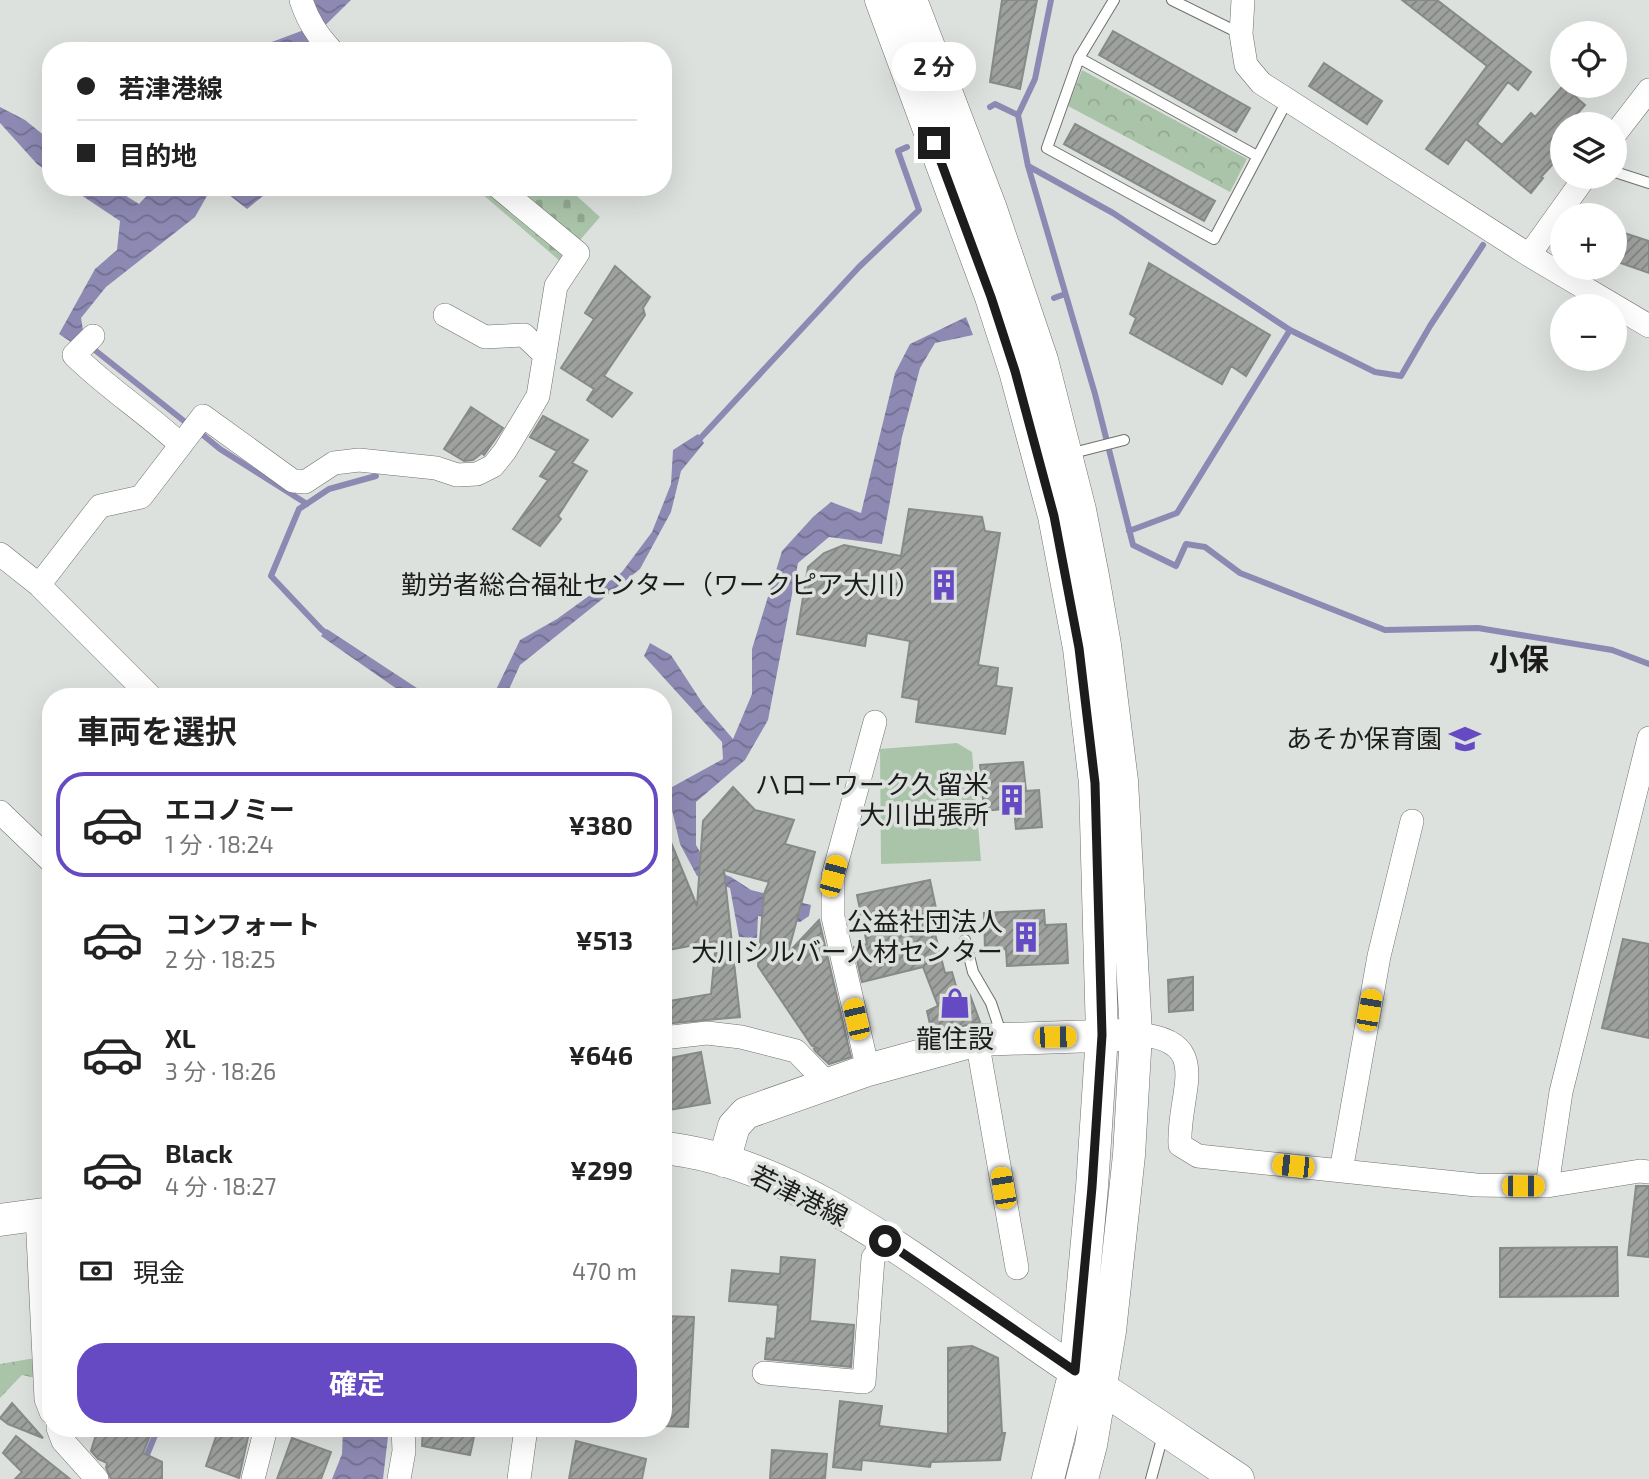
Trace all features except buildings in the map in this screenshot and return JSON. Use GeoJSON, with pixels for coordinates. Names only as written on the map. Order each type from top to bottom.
{"type":"FeatureCollection","features":[{"type":"Feature","properties":{"kind":"street"},"geometry":{"type":"LineString","coordinates":[[881,0],[991,297],[1015,371],[1053,459],[1080,510],[1105,645],[1122,781],[1136,1034],[1129,1155],[1119,1255],[1087,1378],[1048,1479]]}},
{"type":"Feature","properties":{"kind":"street"},"geometry":{"type":"LineString","coordinates":[[911,0],[1018,285],[1042,360],[1053,459],[1054,516],[1079,648],[1095,783],[1102,1035],[1092,1187],[1087,1378],[1091,1445],[1082,1479]]}},
{"type":"Feature","properties":{"kind":"street"},"geometry":{"type":"LineString","coordinates":[[1243,0],[1241,34],[1246,65],[1261,83],[1529,256],[1649,326]]}},
{"type":"Feature","properties":{"kind":"street"},"geometry":{"type":"LineString","coordinates":[[1627,118],[1649,90]]}},
{"type":"Feature","properties":{"kind":"street"},"geometry":{"type":"LineString","coordinates":[[1529,256],[1576,189]]}},
{"type":"Feature","properties":{"kind":"street"},"geometry":{"type":"LineString","coordinates":[[39,585],[100,506],[141,497],[202,416],[293,481],[305,482],[334,463],[359,460],[436,468],[457,475],[477,474],[493,466],[538,396],[556,286],[578,253],[509,196]]}},
{"type":"Feature","properties":{"kind":"street"},"geometry":{"type":"LineString","coordinates":[[445,315],[485,337],[524,335],[545,355]]}},
{"type":"Feature","properties":{"kind":"street"},"geometry":{"type":"LineString","coordinates":[[88,341],[74,355],[96,377],[157,422],[188,435]]}},
{"type":"Feature","properties":{"kind":"street"},"geometry":{"type":"LineString","coordinates":[[0,554],[39,585],[142,688]]}},
{"type":"Feature","properties":{"kind":"street"},"geometry":{"type":"LineString","coordinates":[[868,1070],[833,917],[833,876],[875,722]]}},
{"type":"Feature","properties":{"kind":"street"},"geometry":{"type":"LineString","coordinates":[[1547,1186],[1561,1092],[1649,738]]}},
{"type":"Feature","properties":{"kind":"street"},"geometry":{"type":"LineString","coordinates":[[1341,1171],[1378,956],[1412,821]]}},
{"type":"Feature","properties":{"kind":"street"},"geometry":{"type":"LineString","coordinates":[[4,822],[42,854]]}},
{"type":"Feature","properties":{"kind":"street"},"geometry":{"type":"LineString","coordinates":[[672,1037],[707,1032],[741,1037],[796,1051],[828,1084]]}},
{"type":"Feature","properties":{"kind":"street"},"geometry":{"type":"LineString","coordinates":[[724,1161],[734,1126],[746,1113],[868,1070],[990,1039],[1136,1034],[1156,1036],[1176,1044],[1186,1059],[1186,1087],[1179,1127],[1180,1144],[1198,1156],[1476,1185],[1547,1186],[1640,1171],[1649,1172]]}},
{"type":"Feature","properties":{"kind":"street"},"geometry":{"type":"LineString","coordinates":[[990,1039],[1017,1268]]}},
{"type":"Feature","properties":{"kind":"street","name":"若津港線"},"geometry":{"type":"LineString","coordinates":[[672,1149],[724,1161],[771,1177],[820,1201],[885,1241],[1238,1479]]}},
{"type":"Feature","properties":{"kind":"street"},"geometry":{"type":"LineString","coordinates":[[0,1220],[42,1214]]}},
{"type":"Feature","properties":{"kind":"street"},"geometry":{"type":"LineString","coordinates":[[764,1373],[864,1382],[873,1258],[885,1241]]}},
{"type":"Feature","properties":{"kind":"street"},"geometry":{"type":"LineString","coordinates":[[61,1437],[97,1479]]}},
{"type":"Feature","properties":{"kind":"street"},"geometry":{"type":"LineString","coordinates":[[253,1479],[264,1437]]}},
{"type":"Feature","properties":{"kind":"street"},"geometry":{"type":"LineString","coordinates":[[400,1479],[403,1437]]}},
{"type":"Feature","properties":{"kind":"street"},"geometry":{"type":"LineString","coordinates":[[519,1479],[525,1437]]}},
{"type":"Feature","properties":{"kind":"lane"},"geometry":{"type":"LineString","coordinates":[[1114,0],[1079,58],[1047,148],[1214,240],[1287,101]]}},
{"type":"Feature","properties":{"kind":"lane"},"geometry":{"type":"LineString","coordinates":[[1172,0],[1241,34]]}},
{"type":"Feature","properties":{"kind":"lane"},"geometry":{"type":"LineString","coordinates":[[1079,58],[1257,156]]}},
{"type":"Feature","properties":{"kind":"lane"},"geometry":{"type":"LineString","coordinates":[[1627,176],[1649,183]]}},
{"type":"Feature","properties":{"kind":"lane"},"geometry":{"type":"LineString","coordinates":[[1053,459],[1119,441]]}},
{"type":"Feature","properties":{"kind":"lane"},"geometry":{"type":"LineString","coordinates":[[965,940],[972,972],[990,1003],[990,1039]]}},
{"type":"Feature","properties":{"kind":"lane"},"geometry":{"type":"LineString","coordinates":[[1151,1479],[1165,1430]]}},
{"type":"Feature","properties":{"kind":"green space"},"geometry":{"type":"Polygon","coordinates":[[[1082,70],[1247,159],[1230,192],[1068,106],[1082,70]]]}},
{"type":"Feature","properties":{"kind":"green space"},"geometry":{"type":"Polygon","coordinates":[[[484,196],[577,196],[600,217],[561,262],[484,196]]]}},
{"type":"Feature","properties":{"kind":"green space"},"geometry":{"type":"Polygon","coordinates":[[[957,743],[972,752],[981,861],[881,864],[880,749],[957,743]]]}},
{"type":"Feature","properties":{"kind":"green space"},"geometry":{"type":"Polygon","coordinates":[[[41,1357],[40,1379],[22,1375],[0,1398],[0,1364],[41,1357]]]}},
{"type":"Feature","properties":{"kind":"water"},"geometry":{"type":"Polygon","coordinates":[[[306,0],[351,0],[308,42],[272,42],[304,30],[306,0]]]}},
{"type":"Feature","properties":{"kind":"water"},"geometry":{"type":"Polygon","coordinates":[[[0,107],[25,120],[42,134],[42,168],[37,164],[0,123],[0,107]]]}},
{"type":"Feature","properties":{"kind":"water"},"geometry":{"type":"Polygon","coordinates":[[[82,196],[126,196],[139,204],[147,196],[207,196],[195,217],[106,287],[81,318],[84,336],[74,344],[59,334],[95,269],[117,250],[120,221],[82,196]]]}},
{"type":"Feature","properties":{"kind":"water"},"geometry":{"type":"Polygon","coordinates":[[[230,196],[263,196],[247,209],[230,196]]]}},
{"type":"Feature","properties":{"kind":"water"},"geometry":{"type":"Polygon","coordinates":[[[966,317],[973,335],[935,343],[920,368],[902,437],[882,544],[829,537],[798,563],[768,720],[745,760],[696,802],[696,845],[710,869],[731,877],[751,890],[811,905],[809,916],[800,922],[758,916],[757,938],[739,937],[730,888],[697,876],[680,844],[672,810],[672,787],[723,759],[722,742],[644,656],[650,643],[671,655],[703,704],[733,739],[752,694],[752,649],[782,551],[813,517],[831,502],[861,513],[895,373],[910,344],[966,317]]]}},
{"type":"Feature","properties":{"kind":"water"},"geometry":{"type":"Polygon","coordinates":[[[698,434],[704,443],[681,471],[671,512],[640,569],[520,665],[510,688],[497,688],[520,640],[557,619],[622,572],[652,532],[671,484],[673,450],[698,434]]]}},
{"type":"Feature","properties":{"kind":"water"},"geometry":{"type":"Polygon","coordinates":[[[327,629],[417,688],[396,688],[321,636],[327,629]]]}},
{"type":"Feature","properties":{"kind":"water"},"geometry":{"type":"Polygon","coordinates":[[[343,1437],[388,1437],[383,1479],[332,1479],[342,1454],[343,1437]]]}},
{"type":"Feature","properties":{"kind":"waterway"},"geometry":{"type":"LineString","coordinates":[[1051,0],[1035,79],[1018,115],[1028,166],[1095,394],[1133,545],[1176,566],[1186,544],[1205,547],[1240,573],[1385,630],[1478,628],[1612,650],[1649,664]]}},
{"type":"Feature","properties":{"kind":"waterway"},"geometry":{"type":"LineString","coordinates":[[990,107],[995,104],[1018,115]]}},
{"type":"Feature","properties":{"kind":"waterway"},"geometry":{"type":"LineString","coordinates":[[695,444],[859,267],[919,210],[898,151],[907,147]]}},
{"type":"Feature","properties":{"kind":"waterway"},"geometry":{"type":"LineString","coordinates":[[1028,166],[1113,213],[1290,330],[1375,372],[1401,376],[1483,245]]}},
{"type":"Feature","properties":{"kind":"waterway"},"geometry":{"type":"LineString","coordinates":[[1054,298],[1065,294]]}},
{"type":"Feature","properties":{"kind":"waterway"},"geometry":{"type":"LineString","coordinates":[[1129,531],[1177,513],[1290,330]]}},
{"type":"Feature","properties":{"kind":"waterway"},"geometry":{"type":"LineString","coordinates":[[91,347],[189,425]]}},
{"type":"Feature","properties":{"kind":"waterway"},"geometry":{"type":"LineString","coordinates":[[198,431],[220,449],[307,504]]}},
{"type":"Feature","properties":{"kind":"waterway"},"geometry":{"type":"LineString","coordinates":[[331,637],[271,576],[299,509],[329,489],[376,476]]}},
{"type":"Feature","properties":{"kind":"waterway"},"geometry":{"type":"LineString","coordinates":[[144,1462],[154,1437]]}},
{"type":"Feature","properties":{"kind":"place","name":"勤労者総合福祉センター（ワークピア大川）"},"geometry":{"type":"Point","coordinates":[944,585]}},
{"type":"Feature","properties":{"kind":"place","name":"あそか保育園"},"geometry":{"type":"Point","coordinates":[1465,739]}},
{"type":"Feature","properties":{"kind":"place","name":"ハローワーク久留米 大川出張所"},"geometry":{"type":"Point","coordinates":[1012,800]}},
{"type":"Feature","properties":{"kind":"place","name":"公益社団法人 大川シルバー人材センター"},"geometry":{"type":"Point","coordinates":[1026,937]}},
{"type":"Feature","properties":{"kind":"place","name":"龍住設"},"geometry":{"type":"Point","coordinates":[955,1003]}},
{"type":"Feature","properties":{"kind":"district","name":"小保"},"geometry":{"type":"Point","coordinates":[1519,660]}},
{"type":"Feature","properties":{"kind":"route"},"geometry":{"type":"LineString","coordinates":[[885,1241],[1075,1371],[1092,1187],[1102,1035],[1095,783],[1079,648],[1054,516],[1015,371],[991,297],[934,143]]}}]}
